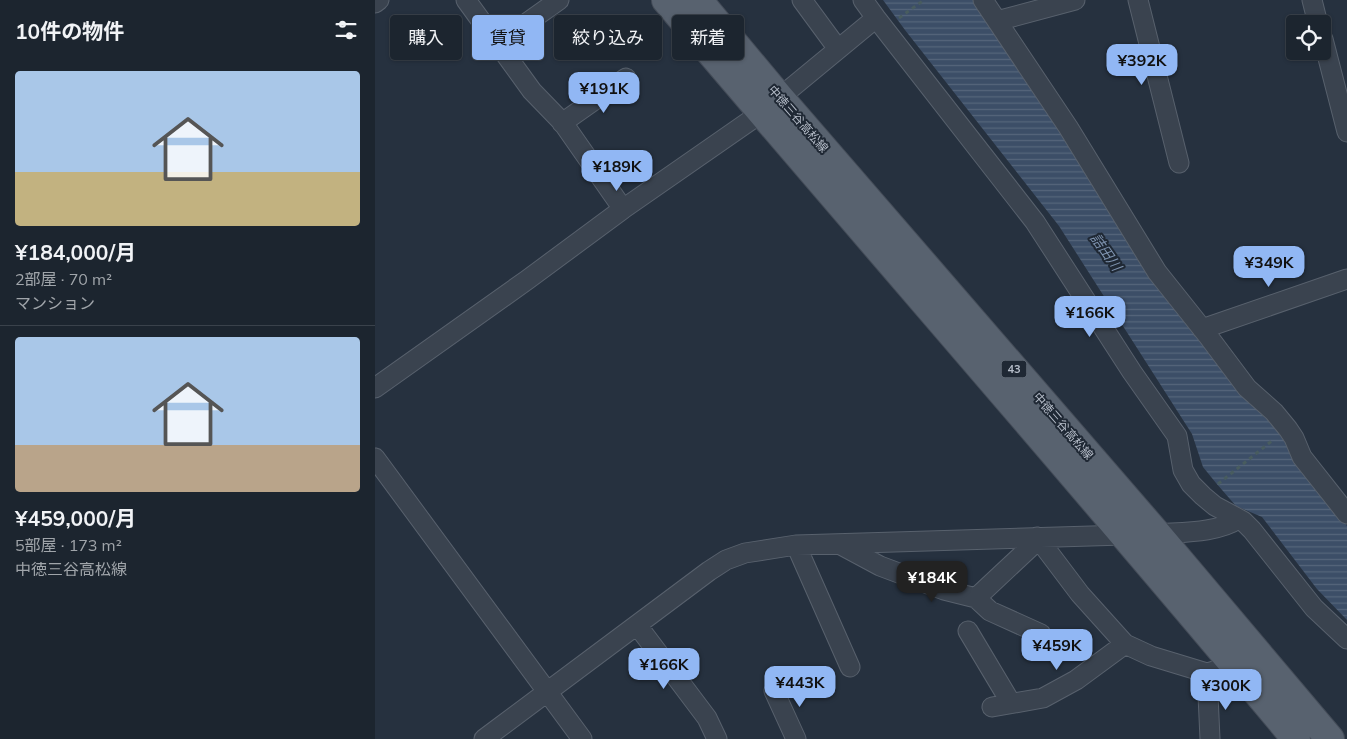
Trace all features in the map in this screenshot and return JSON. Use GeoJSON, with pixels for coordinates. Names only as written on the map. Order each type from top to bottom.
{"type":"FeatureCollection","features":[{"type":"Feature","properties":{"kind":"main road","name":"中徳三谷高松線"},"geometry":{"type":"LineString","coordinates":[[666,0],[770,105],[1157,534],[1330,739]]}},
{"type":"Feature","properties":{"kind":"main road","name":"中徳三谷高松線"},"geometry":{"type":"LineString","coordinates":[[698,0],[770,105],[1296,739]]}},
{"type":"Feature","properties":{"kind":"street"},"geometry":{"type":"LineString","coordinates":[[375,3],[379,0]]}},
{"type":"Feature","properties":{"kind":"street"},"geometry":{"type":"LineString","coordinates":[[466,0],[531,91],[562,123],[623,208]]}},
{"type":"Feature","properties":{"kind":"street"},"geometry":{"type":"LineString","coordinates":[[538,15],[559,0]]}},
{"type":"Feature","properties":{"kind":"street"},"geometry":{"type":"LineString","coordinates":[[802,0],[838,49]]}},
{"type":"Feature","properties":{"kind":"street"},"geometry":{"type":"LineString","coordinates":[[863,0],[885,20],[1035,222],[1131,372],[1177,436],[1183,470],[1191,484],[1215,506],[1243,521],[1313,608],[1347,639]]}},
{"type":"Feature","properties":{"kind":"street"},"geometry":{"type":"LineString","coordinates":[[983,0],[1068,127],[1157,272],[1247,388],[1274,412],[1294,438],[1302,457],[1347,514]]}},
{"type":"Feature","properties":{"kind":"street"},"geometry":{"type":"LineString","coordinates":[[997,21],[1075,0]]}},
{"type":"Feature","properties":{"kind":"street"},"geometry":{"type":"LineString","coordinates":[[1138,0],[1179,163]]}},
{"type":"Feature","properties":{"kind":"street"},"geometry":{"type":"LineString","coordinates":[[1312,0],[1316,15]]}},
{"type":"Feature","properties":{"kind":"street"},"geometry":{"type":"LineString","coordinates":[[375,388],[527,280],[623,208],[770,105],[838,49],[885,20]]}},
{"type":"Feature","properties":{"kind":"street"},"geometry":{"type":"LineString","coordinates":[[1328,60],[1347,132]]}},
{"type":"Feature","properties":{"kind":"street"},"geometry":{"type":"LineString","coordinates":[[562,123],[626,78]]}},
{"type":"Feature","properties":{"kind":"street"},"geometry":{"type":"LineString","coordinates":[[1202,329],[1347,278]]}},
{"type":"Feature","properties":{"kind":"street"},"geometry":{"type":"LineString","coordinates":[[375,458],[582,739]]}},
{"type":"Feature","properties":{"kind":"street"},"geometry":{"type":"LineString","coordinates":[[484,739],[709,571],[727,560],[745,553],[796,545],[838,543],[1157,534],[1215,528],[1232,523],[1238,519]]}},
{"type":"Feature","properties":{"kind":"street"},"geometry":{"type":"LineString","coordinates":[[976,598],[1038,538]]}},
{"type":"Feature","properties":{"kind":"street"},"geometry":{"type":"LineString","coordinates":[[1038,538],[1080,594],[1125,644],[1151,656],[1207,673],[1234,665]]}},
{"type":"Feature","properties":{"kind":"street"},"geometry":{"type":"LineString","coordinates":[[838,543],[880,566],[944,590],[976,598],[990,611],[1041,634]]}},
{"type":"Feature","properties":{"kind":"street"},"geometry":{"type":"LineString","coordinates":[[796,545],[850,667]]}},
{"type":"Feature","properties":{"kind":"street"},"geometry":{"type":"LineString","coordinates":[[637,625],[707,718],[717,739]]}},
{"type":"Feature","properties":{"kind":"street"},"geometry":{"type":"LineString","coordinates":[[968,631],[1011,703]]}},
{"type":"Feature","properties":{"kind":"street"},"geometry":{"type":"LineString","coordinates":[[992,706],[1043,698],[1076,680],[1125,644]]}},
{"type":"Feature","properties":{"kind":"street"},"geometry":{"type":"LineString","coordinates":[[1207,673],[1210,739]]}},
{"type":"Feature","properties":{"kind":"street"},"geometry":{"type":"LineString","coordinates":[[774,691],[796,739]]}},
{"type":"Feature","properties":{"kind":"path"},"geometry":{"type":"LineString","coordinates":[[885,20],[924,0]]}},
{"type":"Feature","properties":{"kind":"path"},"geometry":{"type":"LineString","coordinates":[[1219,483],[1274,440]]}},
{"type":"Feature","properties":{"kind":"water","name":"詰田川"},"geometry":{"type":"Polygon","coordinates":[[[883,0],[977,0],[1143,258],[1261,414],[1277,428],[1307,475],[1347,526],[1347,620],[1317,589],[1262,517],[1236,506],[1203,467],[1192,434],[1059,226],[883,0]]]}}]}
